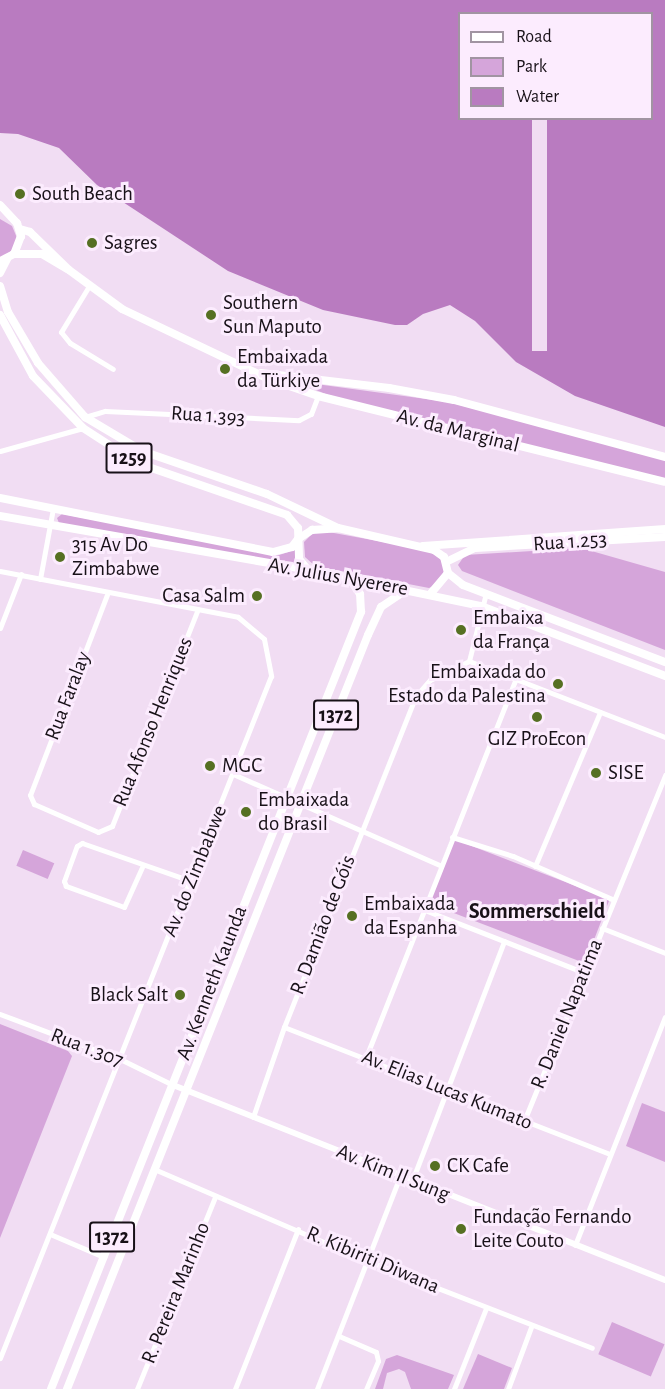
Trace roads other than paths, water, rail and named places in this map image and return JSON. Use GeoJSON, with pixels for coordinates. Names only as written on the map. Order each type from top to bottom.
{"type":"FeatureCollection","features":[{"type":"Feature","properties":{"kind":"main road","name":"Av. da Marginal"},"geometry":{"type":"LineString","coordinates":[[0,205],[3,213],[20,229],[30,232],[69,270],[123,309],[253,372],[318,396],[665,482]]}},
{"type":"Feature","properties":{"kind":"main road"},"geometry":{"type":"LineString","coordinates":[[0,273],[7,258],[21,242],[20,229]]}},
{"type":"Feature","properties":{"kind":"main road"},"geometry":{"type":"LineString","coordinates":[[7,258],[42,255],[69,270]]}},
{"type":"Feature","properties":{"kind":"main road"},"geometry":{"type":"LineString","coordinates":[[0,286],[8,312],[38,363],[85,417],[142,451],[267,494],[338,528],[421,546],[440,553],[446,562],[448,573],[457,583],[665,662]]}},
{"type":"Feature","properties":{"kind":"main road","name":"1259"},"geometry":{"type":"LineString","coordinates":[[0,315],[33,376],[83,428],[137,463],[287,515],[298,528],[298,539]]}},
{"type":"Feature","properties":{"kind":"main road","name":"Av. da Marginal"},"geometry":{"type":"LineString","coordinates":[[253,372],[389,388],[454,400],[665,457]]}},
{"type":"Feature","properties":{"kind":"main road"},"geometry":{"type":"LineString","coordinates":[[0,498],[177,531],[273,552],[292,547],[298,539],[312,530],[338,528]]}},
{"type":"Feature","properties":{"kind":"main road","name":"Av. Julius Nyerere"},"geometry":{"type":"LineString","coordinates":[[0,516],[431,593],[481,606],[665,676]]}},
{"type":"Feature","properties":{"kind":"main road"},"geometry":{"type":"LineString","coordinates":[[421,546],[665,528]]}},
{"type":"Feature","properties":{"kind":"main road","name":"Rua 1.253"},"geometry":{"type":"LineString","coordinates":[[446,562],[475,548],[665,537]]}},
{"type":"Feature","properties":{"kind":"main road"},"geometry":{"type":"LineString","coordinates":[[298,539],[300,559],[308,570]]}},
{"type":"Feature","properties":{"kind":"main road"},"geometry":{"type":"LineString","coordinates":[[431,593],[448,573]]}},
{"type":"Feature","properties":{"kind":"main road","name":"Av. Kenneth Kaunda"},"geometry":{"type":"LineString","coordinates":[[51,1389],[361,612],[360,594],[350,579]]}},
{"type":"Feature","properties":{"kind":"main road","name":"1372"},"geometry":{"type":"LineString","coordinates":[[299,806],[373,623],[387,601],[406,590]]}},
{"type":"Feature","properties":{"kind":"main road"},"geometry":{"type":"LineString","coordinates":[[580,642],[585,630]]}},
{"type":"Feature","properties":{"kind":"main road"},"geometry":{"type":"LineString","coordinates":[[185,1090],[299,806]]}},
{"type":"Feature","properties":{"kind":"main road","name":"1372"},"geometry":{"type":"LineString","coordinates":[[67,1389],[185,1090]]}},
{"type":"Feature","properties":{"kind":"street"},"geometry":{"type":"LineString","coordinates":[[89,286],[61,332],[70,343],[113,369]]}},
{"type":"Feature","properties":{"kind":"street","name":"Rua 1.393"},"geometry":{"type":"LineString","coordinates":[[85,417],[105,411],[298,420],[311,414],[318,396]]}},
{"type":"Feature","properties":{"kind":"street"},"geometry":{"type":"LineString","coordinates":[[0,451],[83,428]]}},
{"type":"Feature","properties":{"kind":"street"},"geometry":{"type":"LineString","coordinates":[[40,579],[52,508]]}},
{"type":"Feature","properties":{"kind":"street","name":"Av. do Zimbabwe"},"geometry":{"type":"LineString","coordinates":[[0,571],[198,609],[247,622],[268,648],[270,676],[191,881],[0,1358]]}},
{"type":"Feature","properties":{"kind":"street"},"geometry":{"type":"LineString","coordinates":[[0,628],[21,574]]}},
{"type":"Feature","properties":{"kind":"street","name":"Rua Faralay"},"geometry":{"type":"LineString","coordinates":[[104,832],[30,800],[108,592]]}},
{"type":"Feature","properties":{"kind":"street"},"geometry":{"type":"LineString","coordinates":[[486,593],[481,606],[470,662],[665,737]]}},
{"type":"Feature","properties":{"kind":"street","name":"Rua Afonso Henriques"},"geometry":{"type":"LineString","coordinates":[[104,832],[112,826],[198,609]]}},
{"type":"Feature","properties":{"kind":"street","name":"R. Damião de Góis"},"geometry":{"type":"LineString","coordinates":[[253,1117],[284,1027],[414,697],[430,680],[470,662]]}},
{"type":"Feature","properties":{"kind":"street"},"geometry":{"type":"LineString","coordinates":[[366,1057],[439,865],[516,678]]}},
{"type":"Feature","properties":{"kind":"street"},"geometry":{"type":"LineString","coordinates":[[535,866],[600,712]]}},
{"type":"Feature","properties":{"kind":"street"},"geometry":{"type":"LineString","coordinates":[[233,774],[286,796],[299,806],[439,865]]}},
{"type":"Feature","properties":{"kind":"street","name":"R. Daniel Napatima"},"geometry":{"type":"LineString","coordinates":[[524,1121],[665,775]]}},
{"type":"Feature","properties":{"kind":"street"},"geometry":{"type":"LineString","coordinates":[[452,837],[535,866],[614,900]]}},
{"type":"Feature","properties":{"kind":"street"},"geometry":{"type":"LineString","coordinates":[[144,865],[124,907],[66,886],[64,881],[80,843],[191,881]]}},
{"type":"Feature","properties":{"kind":"street"},"geometry":{"type":"LineString","coordinates":[[422,909],[585,973]]}},
{"type":"Feature","properties":{"kind":"street"},"geometry":{"type":"LineString","coordinates":[[602,928],[665,953]]}},
{"type":"Feature","properties":{"kind":"street"},"geometry":{"type":"LineString","coordinates":[[412,1181],[445,1087],[504,941]]}},
{"type":"Feature","properties":{"kind":"street","name":"Rua 1.307"},"geometry":{"type":"LineString","coordinates":[[0,1014],[120,1059],[172,1084]]}},
{"type":"Feature","properties":{"kind":"street"},"geometry":{"type":"LineString","coordinates":[[575,1245],[665,1017]]}},
{"type":"Feature","properties":{"kind":"street","name":"Av. Elias Lucas Kumato"},"geometry":{"type":"LineString","coordinates":[[284,1027],[445,1087],[609,1154]]}},
{"type":"Feature","properties":{"kind":"street","name":"Av. Kim Il Sung"},"geometry":{"type":"LineString","coordinates":[[172,1084],[665,1281]]}},
{"type":"Feature","properties":{"kind":"street","name":"R. Kibiriti Diwana"},"geometry":{"type":"LineString","coordinates":[[154,1169],[368,1261],[531,1327],[592,1348]]}},
{"type":"Feature","properties":{"kind":"street"},"geometry":{"type":"LineString","coordinates":[[317,1389],[399,1176]]}},
{"type":"Feature","properties":{"kind":"street","name":"R. Pereira Marinho"},"geometry":{"type":"LineString","coordinates":[[137,1389],[215,1197]]}},
{"type":"Feature","properties":{"kind":"street"},"geometry":{"type":"LineString","coordinates":[[235,1389],[298,1229]]}},
{"type":"Feature","properties":{"kind":"street"},"geometry":{"type":"LineString","coordinates":[[50,1234],[104,1257]]}},
{"type":"Feature","properties":{"kind":"street"},"geometry":{"type":"LineString","coordinates":[[454,1389],[486,1308]]}},
{"type":"Feature","properties":{"kind":"street"},"geometry":{"type":"LineString","coordinates":[[508,1389],[531,1327]]}},
{"type":"Feature","properties":{"kind":"street"},"geometry":{"type":"LineString","coordinates":[[339,1336],[376,1352],[378,1361],[366,1389]]}},
{"type":"Feature","properties":{"kind":"water"},"geometry":{"type":"Polygon","coordinates":[[[0,0],[665,0],[665,427],[575,396],[516,362],[475,321],[450,305],[423,314],[407,325],[395,325],[323,310],[228,271],[97,185],[59,148],[18,134],[0,133],[0,0]]]}},
{"type":"Feature","properties":{"kind":"place","name":"South Beach"},"geometry":{"type":"Point","coordinates":[20,194]}},
{"type":"Feature","properties":{"kind":"place","name":"Sagres"},"geometry":{"type":"Point","coordinates":[92,243]}},
{"type":"Feature","properties":{"kind":"place","name":"Southern Sun Maputo"},"geometry":{"type":"Point","coordinates":[211,315]}},
{"type":"Feature","properties":{"kind":"place","name":"Embaixada da Türkiye"},"geometry":{"type":"Point","coordinates":[225,369]}},
{"type":"Feature","properties":{"kind":"place","name":"315 Av Do Zimbabwe"},"geometry":{"type":"Point","coordinates":[60,557]}},
{"type":"Feature","properties":{"kind":"place","name":"Casa Salm"},"geometry":{"type":"Point","coordinates":[257,596]}},
{"type":"Feature","properties":{"kind":"place","name":"Embaixa da França"},"geometry":{"type":"Point","coordinates":[461,630]}},
{"type":"Feature","properties":{"kind":"place","name":"Embaixada do Estado da Palestina"},"geometry":{"type":"Point","coordinates":[558,684]}},
{"type":"Feature","properties":{"kind":"place","name":"GIZ ProEcon"},"geometry":{"type":"Point","coordinates":[537,717]}},
{"type":"Feature","properties":{"kind":"place","name":"MGC"},"geometry":{"type":"Point","coordinates":[210,766]}},
{"type":"Feature","properties":{"kind":"place","name":"SISE"},"geometry":{"type":"Point","coordinates":[596,773]}},
{"type":"Feature","properties":{"kind":"place","name":"Embaixada do Brasil"},"geometry":{"type":"Point","coordinates":[246,812]}},
{"type":"Feature","properties":{"kind":"place","name":"Embaixada da Espanha"},"geometry":{"type":"Point","coordinates":[352,916]}},
{"type":"Feature","properties":{"kind":"place","name":"Black Salt"},"geometry":{"type":"Point","coordinates":[180,995]}},
{"type":"Feature","properties":{"kind":"place","name":"CK Cafe"},"geometry":{"type":"Point","coordinates":[435,1166]}},
{"type":"Feature","properties":{"kind":"place","name":"Fundação Fernando Leite Couto"},"geometry":{"type":"Point","coordinates":[461,1229]}},
{"type":"Feature","properties":{"kind":"district","name":"Sommerschield"},"geometry":{"type":"Point","coordinates":[537,912]}}]}
